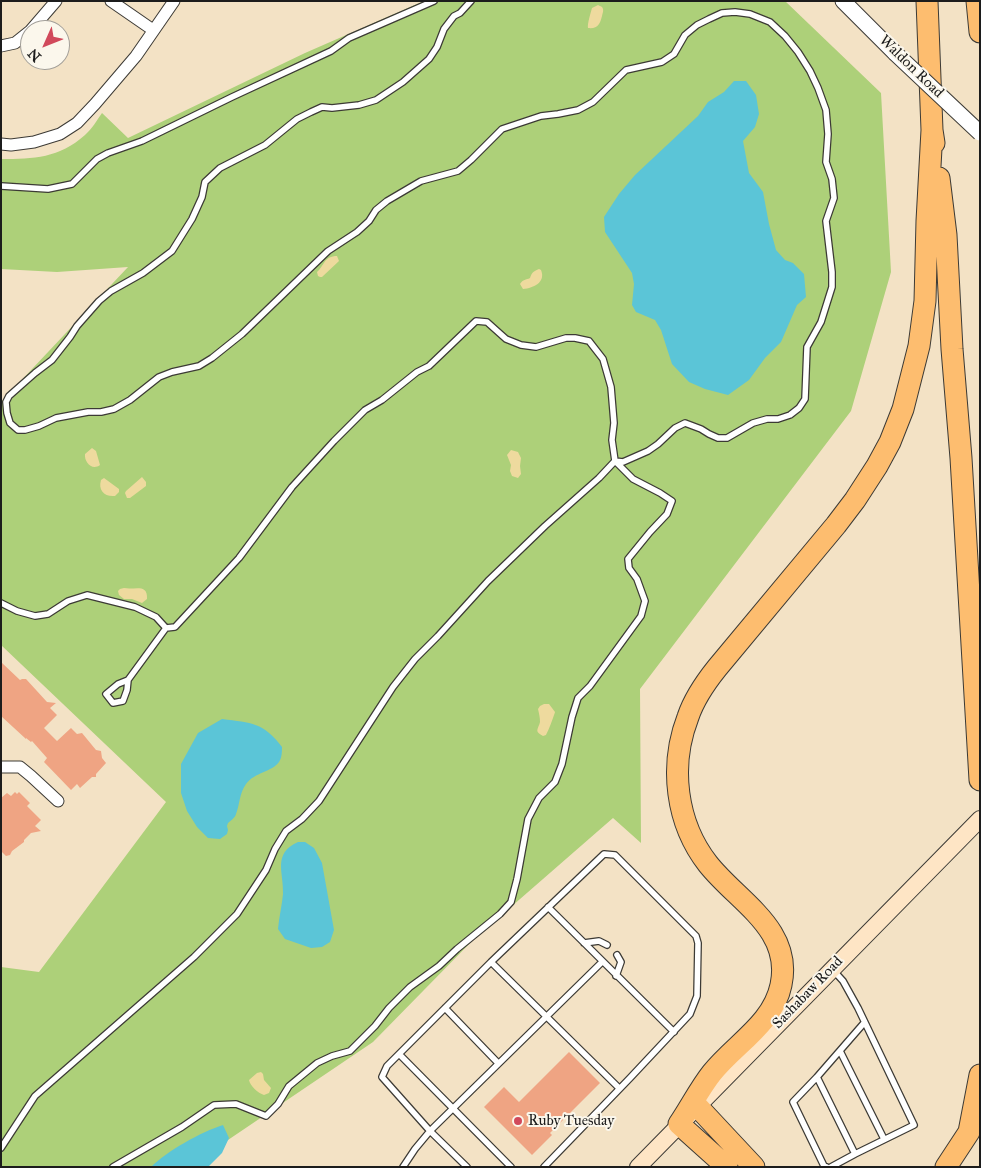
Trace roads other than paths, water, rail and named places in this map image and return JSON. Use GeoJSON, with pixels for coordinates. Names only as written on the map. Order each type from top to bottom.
{"type":"FeatureCollection","features":[{"type":"Feature","properties":{"kind":"highway"},"geometry":{"type":"LineString","coordinates":[[726,1167],[679,1124],[712,1073],[768,1015],[778,995],[783,969],[779,948],[770,929],[708,863],[688,829],[678,785],[678,762],[683,732],[692,707],[711,676],[836,525],[867,481],[890,442],[903,409],[912,380],[919,346],[925,302],[932,130],[927,1]]}},
{"type":"Feature","properties":{"kind":"highway"},"geometry":{"type":"LineString","coordinates":[[977,1],[980,32]]}},
{"type":"Feature","properties":{"kind":"highway"},"geometry":{"type":"LineString","coordinates":[[932,130],[946,235],[980,780]]}},
{"type":"Feature","properties":{"kind":"highway"},"geometry":{"type":"LineString","coordinates":[[946,1167],[969,1132],[980,1075]]}},
{"type":"Feature","properties":{"kind":"highway"},"geometry":{"type":"LineString","coordinates":[[698,1106],[754,1167]]}},
{"type":"Feature","properties":{"kind":"main road","name":"Sashabaw Road"},"geometry":{"type":"LineString","coordinates":[[638,1167],[980,819]]}},
{"type":"Feature","properties":{"kind":"street"},"geometry":{"type":"LineString","coordinates":[[40,20],[56,1]]}},
{"type":"Feature","properties":{"kind":"street"},"geometry":{"type":"LineString","coordinates":[[111,1],[154,30]]}},
{"type":"Feature","properties":{"kind":"street"},"geometry":{"type":"LineString","coordinates":[[1,144],[11,145],[34,142],[60,134],[77,123],[96,104],[136,56],[174,1]]}},
{"type":"Feature","properties":{"kind":"street","name":"Waldon Road"},"geometry":{"type":"LineString","coordinates":[[843,1],[980,133]]}},
{"type":"Feature","properties":{"kind":"street"},"geometry":{"type":"LineString","coordinates":[[1,46],[16,43],[20,40]]}},
{"type":"Feature","properties":{"kind":"street"},"geometry":{"type":"LineString","coordinates":[[1,766],[20,768],[58,801]]}},
{"type":"Feature","properties":{"kind":"lane"},"geometry":{"type":"LineString","coordinates":[[1,186],[48,189],[72,184],[97,159],[108,153],[142,141],[322,55],[349,38],[434,1]]}},
{"type":"Feature","properties":{"kind":"lane"},"geometry":{"type":"LineString","coordinates":[[471,1],[460,13],[454,16],[444,29],[437,47],[429,59],[403,82],[376,100],[359,105],[322,107],[310,112],[297,119],[265,145],[220,168],[205,182],[202,197],[192,219],[172,251],[99,301],[77,326],[52,360],[9,396],[6,402],[10,423],[18,430],[25,430],[56,418],[114,409],[130,400],[160,377],[172,372],[199,366],[242,334],[328,251],[357,232],[369,221],[376,210],[387,201],[421,181],[458,171],[502,129],[541,116],[578,110],[592,102],[626,70],[662,62],[674,54],[685,35],[697,25],[722,13],[750,14],[770,22],[786,36],[810,71],[826,110],[828,134],[826,162],[832,179],[834,198],[826,221],[832,287],[821,322],[807,347],[805,399],[800,408],[790,415],[753,423],[727,438],[718,438],[685,423],[674,428],[648,451],[623,462],[615,461]]}},
{"type":"Feature","properties":{"kind":"lane"},"geometry":{"type":"LineString","coordinates":[[113,1167],[214,1105],[236,1104],[266,1116],[278,1104],[289,1086],[317,1063],[350,1051],[410,987],[439,966],[500,914],[511,902],[528,819],[539,798],[555,782],[562,764],[578,698],[590,686],[640,616],[645,600],[637,580],[629,568],[628,559],[666,514],[672,501],[633,479],[615,461],[612,440],[614,423],[611,387],[603,359],[590,341],[566,338],[536,347],[522,345],[506,338],[487,322],[476,321],[429,366],[417,372],[382,400],[365,410],[334,441],[292,487],[239,558],[174,627],[166,628],[128,680]]}},
{"type":"Feature","properties":{"kind":"lane"},"geometry":{"type":"LineString","coordinates":[[1,1148],[35,1096],[194,957],[236,914],[266,870],[274,850],[286,831],[302,819],[318,801],[388,694],[415,659],[488,581],[544,526],[599,478],[615,461]]}},
{"type":"Feature","properties":{"kind":"lane"},"geometry":{"type":"LineString","coordinates":[[1,603],[17,611],[35,616],[48,614],[68,601],[87,594],[135,607],[156,616],[166,628]]}},
{"type":"Feature","properties":{"kind":"lane"},"geometry":{"type":"LineString","coordinates":[[467,1167],[430,1131],[382,1077],[387,1066],[491,962],[604,854],[615,855],[696,936],[698,942],[697,996],[690,1014],[674,1032],[544,1167]]}},
{"type":"Feature","properties":{"kind":"lane"},"geometry":{"type":"LineString","coordinates":[[548,907],[674,1032]]}},
{"type":"Feature","properties":{"kind":"lane"},"geometry":{"type":"LineString","coordinates":[[584,943],[599,941],[607,945]]}},
{"type":"Feature","properties":{"kind":"lane"},"geometry":{"type":"LineString","coordinates":[[616,976],[621,962],[617,955]]}},
{"type":"Feature","properties":{"kind":"lane"},"geometry":{"type":"LineString","coordinates":[[491,962],[620,1088]]}},
{"type":"Feature","properties":{"kind":"lane"},"geometry":{"type":"LineString","coordinates":[[411,1167],[405,1164],[415,1148],[430,1131],[602,962]]}},
{"type":"Feature","properties":{"kind":"lane"},"geometry":{"type":"LineString","coordinates":[[831,1167],[914,1125],[850,993],[832,968]]}},
{"type":"Feature","properties":{"kind":"lane"},"geometry":{"type":"LineString","coordinates":[[445,1008],[498,1063]]}},
{"type":"Feature","properties":{"kind":"lane"},"geometry":{"type":"LineString","coordinates":[[827,1167],[824,1166],[793,1102],[864,1023]]}},
{"type":"Feature","properties":{"kind":"lane"},"geometry":{"type":"LineString","coordinates":[[840,1051],[884,1140]]}},
{"type":"Feature","properties":{"kind":"lane"},"geometry":{"type":"LineString","coordinates":[[399,1054],[511,1167]]}},
{"type":"Feature","properties":{"kind":"lane"},"geometry":{"type":"LineString","coordinates":[[817,1077],[855,1154]]}},
{"type":"Feature","properties":{"kind":"water"},"geometry":{"type":"Polygon","coordinates":[[[734,81],[746,81],[756,95],[759,114],[755,127],[743,141],[749,173],[763,192],[776,250],[785,260],[793,263],[804,274],[806,297],[797,305],[781,342],[765,358],[749,380],[728,395],[705,389],[689,382],[672,364],[661,330],[655,320],[636,312],[632,305],[634,284],[632,273],[605,232],[604,217],[619,194],[635,175],[698,116],[708,102],[724,92],[734,81]]]}},
{"type":"Feature","properties":{"kind":"water"},"geometry":{"type":"Polygon","coordinates":[[[222,719],[249,723],[263,728],[275,739],[282,749],[281,759],[276,765],[254,777],[246,784],[234,818],[228,823],[227,834],[220,839],[208,838],[197,827],[187,811],[181,793],[181,764],[198,733],[222,719]]]}},
{"type":"Feature","properties":{"kind":"water"},"geometry":{"type":"Polygon","coordinates":[[[298,842],[305,842],[314,848],[322,863],[334,930],[330,942],[322,947],[311,948],[285,939],[278,929],[283,894],[282,858],[290,847],[298,842]]]}},
{"type":"Feature","properties":{"kind":"water"},"geometry":{"type":"Polygon","coordinates":[[[223,1125],[229,1138],[222,1153],[208,1167],[151,1167],[185,1143],[223,1125]]]}},
{"type":"Feature","properties":{"kind":"place","name":"Ruby Tuesday"},"geometry":{"type":"Point","coordinates":[518,1121]}}]}
